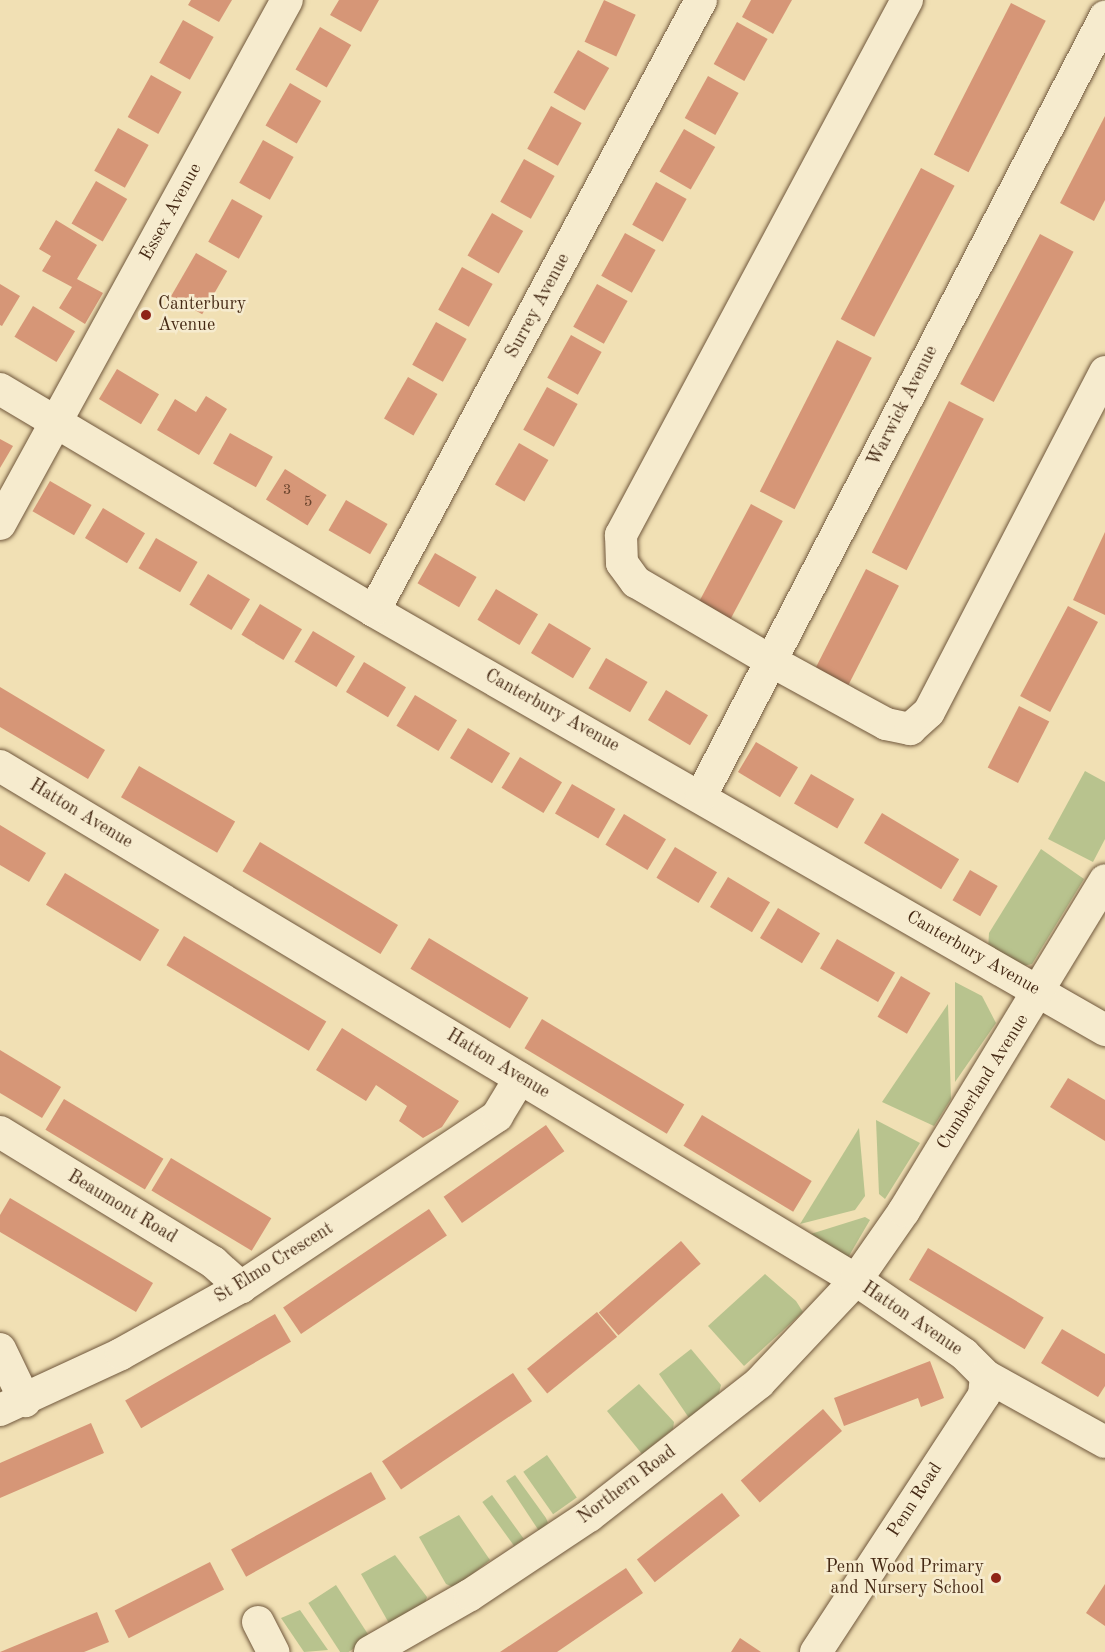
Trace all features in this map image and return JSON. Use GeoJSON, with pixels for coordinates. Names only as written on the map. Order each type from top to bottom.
{"type":"FeatureCollection","features":[{"type":"Feature","properties":{"kind":"street","name":"Essex Avenue"},"geometry":{"type":"LineString","coordinates":[[0,524],[287,0]]}},
{"type":"Feature","properties":{"kind":"street","name":"Surrey Avenue"},"geometry":{"type":"LineString","coordinates":[[374,611],[701,0]]}},
{"type":"Feature","properties":{"kind":"street"},"geometry":{"type":"LineString","coordinates":[[907,0],[621,535],[622,563],[636,582],[771,661],[886,724],[910,729],[928,712],[1105,372]]}},
{"type":"Feature","properties":{"kind":"street","name":"Warwick Avenue"},"geometry":{"type":"LineString","coordinates":[[701,796],[1105,17]]}},
{"type":"Feature","properties":{"kind":"street","name":"Canterbury Avenue"},"geometry":{"type":"LineString","coordinates":[[0,389],[56,425],[374,611],[701,796],[1105,1030]]}},
{"type":"Feature","properties":{"kind":"street","name":"Hatton Avenue"},"geometry":{"type":"LineString","coordinates":[[0,766],[856,1280],[964,1354],[986,1376],[1103,1436]]}},
{"type":"Feature","properties":{"kind":"street","name":"Cumberland Avenue"},"geometry":{"type":"LineString","coordinates":[[856,1280],[904,1210],[1040,991],[1105,880]]}},
{"type":"Feature","properties":{"kind":"street","name":"St Elmo Crescent"},"geometry":{"type":"LineString","coordinates":[[12,1406],[121,1354],[241,1287],[497,1116],[520,1078]]}},
{"type":"Feature","properties":{"kind":"street","name":"Beaumont Road"},"geometry":{"type":"LineString","coordinates":[[0,1132],[213,1262],[241,1287]]}},
{"type":"Feature","properties":{"kind":"street","name":"Northern Road"},"geometry":{"type":"LineString","coordinates":[[369,1652],[470,1595],[589,1516],[759,1383],[856,1280]]}},
{"type":"Feature","properties":{"kind":"street"},"geometry":{"type":"LineString","coordinates":[[0,1348],[12,1406]]}},
{"type":"Feature","properties":{"kind":"street","name":"Penn Road"},"geometry":{"type":"LineString","coordinates":[[816,1652],[984,1395],[986,1376]]}},
{"type":"Feature","properties":{"kind":"street"},"geometry":{"type":"LineString","coordinates":[[258,1622],[273,1652]]}},
{"type":"Feature","properties":{"kind":"green space"},"geometry":{"type":"Polygon","coordinates":[[[1085,771],[1105,782],[1105,839],[1093,862],[1048,839],[1085,771]]]}},
{"type":"Feature","properties":{"kind":"green space"},"geometry":{"type":"Polygon","coordinates":[[[1041,849],[1084,879],[1032,964],[1019,967],[988,950],[989,933],[1041,849]]]}},
{"type":"Feature","properties":{"kind":"green space"},"geometry":{"type":"Polygon","coordinates":[[[955,982],[982,996],[996,1023],[955,1082],[955,982]]]}},
{"type":"Feature","properties":{"kind":"green space"},"geometry":{"type":"Polygon","coordinates":[[[948,1004],[951,1099],[934,1126],[882,1102],[948,1004]]]}},
{"type":"Feature","properties":{"kind":"green space"},"geometry":{"type":"Polygon","coordinates":[[[876,1120],[920,1143],[885,1199],[879,1194],[876,1120]]]}},
{"type":"Feature","properties":{"kind":"green space"},"geometry":{"type":"Polygon","coordinates":[[[859,1128],[865,1196],[855,1210],[800,1224],[859,1128]]]}},
{"type":"Feature","properties":{"kind":"green space"},"geometry":{"type":"Polygon","coordinates":[[[865,1217],[870,1220],[846,1261],[801,1237],[865,1217]]]}},
{"type":"Feature","properties":{"kind":"green space"},"geometry":{"type":"Polygon","coordinates":[[[765,1274],[796,1301],[803,1312],[744,1366],[708,1326],[765,1274]]]}},
{"type":"Feature","properties":{"kind":"green space"},"geometry":{"type":"Polygon","coordinates":[[[691,1349],[721,1385],[719,1393],[689,1418],[659,1374],[691,1349]]]}},
{"type":"Feature","properties":{"kind":"green space"},"geometry":{"type":"Polygon","coordinates":[[[639,1384],[674,1422],[673,1429],[642,1454],[607,1411],[639,1384]]]}},
{"type":"Feature","properties":{"kind":"green space"},"geometry":{"type":"Polygon","coordinates":[[[547,1455],[577,1498],[553,1514],[523,1472],[547,1455]]]}},
{"type":"Feature","properties":{"kind":"green space"},"geometry":{"type":"Polygon","coordinates":[[[515,1475],[546,1518],[548,1523],[539,1531],[506,1481],[515,1475]]]}},
{"type":"Feature","properties":{"kind":"green space"},"geometry":{"type":"Polygon","coordinates":[[[492,1495],[524,1539],[514,1546],[482,1502],[492,1495]]]}},
{"type":"Feature","properties":{"kind":"green space"},"geometry":{"type":"Polygon","coordinates":[[[459,1515],[490,1560],[455,1588],[446,1584],[419,1537],[459,1515]]]}},
{"type":"Feature","properties":{"kind":"green space"},"geometry":{"type":"Polygon","coordinates":[[[395,1555],[427,1597],[424,1606],[390,1625],[361,1574],[395,1555]]]}},
{"type":"Feature","properties":{"kind":"green space"},"geometry":{"type":"Polygon","coordinates":[[[336,1585],[370,1638],[349,1652],[340,1652],[308,1603],[336,1585]]]}},
{"type":"Feature","properties":{"kind":"green space"},"geometry":{"type":"Polygon","coordinates":[[[300,1610],[328,1650],[304,1652],[281,1618],[300,1610]]]}},
{"type":"Feature","properties":{"kind":"building"},"geometry":{"type":"Polygon","coordinates":[[[191,0],[232,0],[219,22],[188,5],[191,0]]]}},
{"type":"Feature","properties":{"kind":"building"},"geometry":{"type":"Polygon","coordinates":[[[339,0],[379,0],[361,32],[330,15],[339,0]]]}},
{"type":"Feature","properties":{"kind":"building"},"geometry":{"type":"Polygon","coordinates":[[[604,0],[636,15],[616,56],[585,42],[604,0]]]}},
{"type":"Feature","properties":{"kind":"building"},"geometry":{"type":"Polygon","coordinates":[[[751,0],[792,0],[773,34],[742,17],[751,0]]]}},
{"type":"Feature","properties":{"kind":"building"},"geometry":{"type":"Polygon","coordinates":[[[1011,3],[1046,21],[969,172],[934,154],[1011,3]]]}},
{"type":"Feature","properties":{"kind":"building"},"geometry":{"type":"Polygon","coordinates":[[[183,20],[214,37],[190,80],[159,63],[183,20]]]}},
{"type":"Feature","properties":{"kind":"building"},"geometry":{"type":"Polygon","coordinates":[[[737,22],[768,39],[744,81],[714,64],[737,22]]]}},
{"type":"Feature","properties":{"kind":"building"},"geometry":{"type":"Polygon","coordinates":[[[320,27],[351,45],[327,87],[296,69],[320,27]]]}},
{"type":"Feature","properties":{"kind":"building"},"geometry":{"type":"Polygon","coordinates":[[[578,50],[609,68],[585,110],[554,92],[578,50]]]}},
{"type":"Feature","properties":{"kind":"building"},"geometry":{"type":"Polygon","coordinates":[[[151,75],[182,92],[158,134],[128,117],[151,75]]]}},
{"type":"Feature","properties":{"kind":"building"},"geometry":{"type":"Polygon","coordinates":[[[708,76],[739,93],[715,135],[685,118],[708,76]]]}},
{"type":"Feature","properties":{"kind":"building"},"geometry":{"type":"Polygon","coordinates":[[[290,83],[321,101],[297,143],[266,125],[290,83]]]}},
{"type":"Feature","properties":{"kind":"building"},"geometry":{"type":"Polygon","coordinates":[[[551,106],[582,123],[558,166],[527,149],[551,106]]]}},
{"type":"Feature","properties":{"kind":"building"},"geometry":{"type":"Polygon","coordinates":[[[1105,116],[1105,200],[1094,221],[1060,203],[1105,116]]]}},
{"type":"Feature","properties":{"kind":"building"},"geometry":{"type":"Polygon","coordinates":[[[118,128],[149,145],[125,188],[94,171],[118,128]]]}},
{"type":"Feature","properties":{"kind":"building"},"geometry":{"type":"Polygon","coordinates":[[[684,129],[715,147],[691,189],[660,171],[684,129]]]}},
{"type":"Feature","properties":{"kind":"building"},"geometry":{"type":"Polygon","coordinates":[[[263,140],[294,157],[270,200],[239,183],[263,140]]]}},
{"type":"Feature","properties":{"kind":"building"},"geometry":{"type":"Polygon","coordinates":[[[524,159],[555,176],[531,219],[500,202],[524,159]]]}},
{"type":"Feature","properties":{"kind":"building"},"geometry":{"type":"Polygon","coordinates":[[[921,168],[955,186],[874,337],[841,319],[921,168]]]}},
{"type":"Feature","properties":{"kind":"building"},"geometry":{"type":"Polygon","coordinates":[[[96,181],[127,199],[103,241],[72,223],[96,181]]]}},
{"type":"Feature","properties":{"kind":"building"},"geometry":{"type":"Polygon","coordinates":[[[656,182],[687,199],[663,242],[632,225],[656,182]]]}},
{"type":"Feature","properties":{"kind":"building"},"geometry":{"type":"Polygon","coordinates":[[[232,199],[263,216],[239,259],[208,242],[232,199]]]}},
{"type":"Feature","properties":{"kind":"building"},"geometry":{"type":"Polygon","coordinates":[[[492,213],[523,231],[499,273],[468,255],[492,213]]]}},
{"type":"Feature","properties":{"kind":"building"},"geometry":{"type":"Polygon","coordinates":[[[56,220],[97,245],[77,279],[103,293],[85,324],[59,308],[72,287],[42,271],[51,256],[39,249],[56,220]]]}},
{"type":"Feature","properties":{"kind":"building"},"geometry":{"type":"Polygon","coordinates":[[[625,233],[656,250],[632,293],[601,276],[625,233]]]}},
{"type":"Feature","properties":{"kind":"building"},"geometry":{"type":"Polygon","coordinates":[[[1040,234],[1074,252],[994,402],[960,384],[1040,234]]]}},
{"type":"Feature","properties":{"kind":"building"},"geometry":{"type":"Polygon","coordinates":[[[196,253],[227,271],[202,314],[171,296],[196,253]]]}},
{"type":"Feature","properties":{"kind":"building"},"geometry":{"type":"Polygon","coordinates":[[[462,267],[493,284],[469,327],[438,310],[462,267]]]}},
{"type":"Feature","properties":{"kind":"building"},"geometry":{"type":"Polygon","coordinates":[[[0,284],[20,296],[2,326],[0,325],[0,284]]]}},
{"type":"Feature","properties":{"kind":"building"},"geometry":{"type":"Polygon","coordinates":[[[597,284],[628,301],[604,344],[573,327],[597,284]]]}},
{"type":"Feature","properties":{"kind":"building"},"geometry":{"type":"Polygon","coordinates":[[[33,306],[75,331],[56,362],[14,337],[33,306]]]}},
{"type":"Feature","properties":{"kind":"building"},"geometry":{"type":"Polygon","coordinates":[[[436,322],[467,339],[443,382],[412,365],[436,322]]]}},
{"type":"Feature","properties":{"kind":"building"},"geometry":{"type":"Polygon","coordinates":[[[571,335],[602,352],[578,395],[547,378],[571,335]]]}},
{"type":"Feature","properties":{"kind":"building"},"geometry":{"type":"Polygon","coordinates":[[[837,340],[872,358],[795,509],[760,491],[837,340]]]}},
{"type":"Feature","properties":{"kind":"building"},"geometry":{"type":"Polygon","coordinates":[[[117,369],[159,394],[141,424],[99,399],[117,369]]]}},
{"type":"Feature","properties":{"kind":"building"},"geometry":{"type":"Polygon","coordinates":[[[408,377],[437,394],[413,436],[384,419],[408,377]]]}},
{"type":"Feature","properties":{"kind":"building"},"geometry":{"type":"Polygon","coordinates":[[[547,387],[578,404],[554,447],[523,430],[547,387]]]}},
{"type":"Feature","properties":{"kind":"building"},"geometry":{"type":"Polygon","coordinates":[[[206,396],[227,409],[199,455],[157,430],[175,399],[196,412],[206,396]]]}},
{"type":"Feature","properties":{"kind":"building"},"geometry":{"type":"Polygon","coordinates":[[[949,401],[984,419],[907,570],[872,552],[949,401]]]}},
{"type":"Feature","properties":{"kind":"building"},"geometry":{"type":"Polygon","coordinates":[[[230,433],[273,457],[256,487],[213,464],[230,433]]]}},
{"type":"Feature","properties":{"kind":"building"},"geometry":{"type":"Polygon","coordinates":[[[0,439],[13,446],[0,468],[0,439]]]}},
{"type":"Feature","properties":{"kind":"building"},"geometry":{"type":"Polygon","coordinates":[[[519,443],[548,460],[524,502],[495,485],[519,443]]]}},
{"type":"Feature","properties":{"kind":"building"},"geometry":{"type":"Polygon","coordinates":[[[285,469],[327,495],[307,525],[266,500],[285,469]]]}},
{"type":"Feature","properties":{"kind":"building"},"geometry":{"type":"Polygon","coordinates":[[[50,481],[92,505],[74,535],[33,511],[50,481]]]}},
{"type":"Feature","properties":{"kind":"building"},"geometry":{"type":"Polygon","coordinates":[[[346,500],[388,524],[370,554],[329,530],[346,500]]]}},
{"type":"Feature","properties":{"kind":"building"},"geometry":{"type":"Polygon","coordinates":[[[751,504],[783,521],[727,625],[696,608],[751,504]]]}},
{"type":"Feature","properties":{"kind":"building"},"geometry":{"type":"Polygon","coordinates":[[[103,508],[145,533],[127,563],[85,538],[103,508]]]}},
{"type":"Feature","properties":{"kind":"building"},"geometry":{"type":"Polygon","coordinates":[[[1105,532],[1105,615],[1073,600],[1105,532]]]}},
{"type":"Feature","properties":{"kind":"building"},"geometry":{"type":"Polygon","coordinates":[[[156,538],[198,562],[180,592],[138,568],[156,538]]]}},
{"type":"Feature","properties":{"kind":"building"},"geometry":{"type":"Polygon","coordinates":[[[435,553],[477,577],[459,607],[418,583],[435,553]]]}},
{"type":"Feature","properties":{"kind":"building"},"geometry":{"type":"Polygon","coordinates":[[[866,569],[899,586],[847,688],[814,671],[866,569]]]}},
{"type":"Feature","properties":{"kind":"building"},"geometry":{"type":"Polygon","coordinates":[[[208,574],[250,599],[231,630],[189,605],[208,574]]]}},
{"type":"Feature","properties":{"kind":"building"},"geometry":{"type":"Polygon","coordinates":[[[496,589],[538,614],[519,645],[477,620],[496,589]]]}},
{"type":"Feature","properties":{"kind":"building"},"geometry":{"type":"Polygon","coordinates":[[[260,604],[302,629],[283,660],[241,635],[260,604]]]}},
{"type":"Feature","properties":{"kind":"building"},"geometry":{"type":"Polygon","coordinates":[[[1068,606],[1098,622],[1050,712],[1020,696],[1068,606]]]}},
{"type":"Feature","properties":{"kind":"building"},"geometry":{"type":"Polygon","coordinates":[[[549,623],[591,648],[573,678],[531,653],[549,623]]]}},
{"type":"Feature","properties":{"kind":"building"},"geometry":{"type":"Polygon","coordinates":[[[313,631],[355,656],[336,687],[294,662],[313,631]]]}},
{"type":"Feature","properties":{"kind":"building"},"geometry":{"type":"Polygon","coordinates":[[[606,658],[648,682],[630,712],[588,688],[606,658]]]}},
{"type":"Feature","properties":{"kind":"building"},"geometry":{"type":"Polygon","coordinates":[[[364,662],[406,687],[388,717],[346,692],[364,662]]]}},
{"type":"Feature","properties":{"kind":"building"},"geometry":{"type":"Polygon","coordinates":[[[0,687],[105,750],[88,779],[0,727],[0,687]]]}},
{"type":"Feature","properties":{"kind":"building"},"geometry":{"type":"Polygon","coordinates":[[[666,690],[708,715],[690,745],[648,720],[666,690]]]}},
{"type":"Feature","properties":{"kind":"building"},"geometry":{"type":"Polygon","coordinates":[[[415,695],[457,720],[438,751],[396,726],[415,695]]]}},
{"type":"Feature","properties":{"kind":"building"},"geometry":{"type":"Polygon","coordinates":[[[1019,706],[1049,721],[1018,783],[988,767],[1019,706]]]}},
{"type":"Feature","properties":{"kind":"building"},"geometry":{"type":"Polygon","coordinates":[[[468,728],[510,753],[492,783],[450,758],[468,728]]]}},
{"type":"Feature","properties":{"kind":"building"},"geometry":{"type":"Polygon","coordinates":[[[756,742],[798,767],[780,797],[738,772],[756,742]]]}},
{"type":"Feature","properties":{"kind":"building"},"geometry":{"type":"Polygon","coordinates":[[[520,757],[562,782],[543,813],[501,788],[520,757]]]}},
{"type":"Feature","properties":{"kind":"building"},"geometry":{"type":"Polygon","coordinates":[[[139,766],[235,822],[217,853],[121,797],[139,766]]]}},
{"type":"Feature","properties":{"kind":"building"},"geometry":{"type":"Polygon","coordinates":[[[811,774],[854,799],[837,828],[794,803],[811,774]]]}},
{"type":"Feature","properties":{"kind":"building"},"geometry":{"type":"Polygon","coordinates":[[[572,784],[615,809],[598,838],[555,813],[572,784]]]}},
{"type":"Feature","properties":{"kind":"building"},"geometry":{"type":"Polygon","coordinates":[[[882,813],[959,859],[941,889],[864,843],[882,813]]]}},
{"type":"Feature","properties":{"kind":"building"},"geometry":{"type":"Polygon","coordinates":[[[624,814],[666,839],[647,870],[605,845],[624,814]]]}},
{"type":"Feature","properties":{"kind":"building"},"geometry":{"type":"Polygon","coordinates":[[[0,825],[46,853],[29,882],[0,865],[0,825]]]}},
{"type":"Feature","properties":{"kind":"building"},"geometry":{"type":"Polygon","coordinates":[[[260,842],[398,925],[380,954],[242,871],[260,842]]]}},
{"type":"Feature","properties":{"kind":"building"},"geometry":{"type":"Polygon","coordinates":[[[675,847],[717,872],[698,903],[656,878],[675,847]]]}},
{"type":"Feature","properties":{"kind":"building"},"geometry":{"type":"Polygon","coordinates":[[[970,870],[998,886],[980,916],[952,900],[970,870]]]}},
{"type":"Feature","properties":{"kind":"building"},"geometry":{"type":"Polygon","coordinates":[[[65,873],[159,930],[140,961],[46,905],[65,873]]]}},
{"type":"Feature","properties":{"kind":"building"},"geometry":{"type":"Polygon","coordinates":[[[728,877],[770,902],[752,932],[710,907],[728,877]]]}},
{"type":"Feature","properties":{"kind":"building"},"geometry":{"type":"Polygon","coordinates":[[[778,908],[820,933],[802,963],[760,938],[778,908]]]}},
{"type":"Feature","properties":{"kind":"building"},"geometry":{"type":"Polygon","coordinates":[[[184,936],[326,1021],[309,1051],[166,965],[184,936]]]}},
{"type":"Feature","properties":{"kind":"building"},"geometry":{"type":"Polygon","coordinates":[[[429,938],[528,998],[510,1029],[410,969],[429,938]]]}},
{"type":"Feature","properties":{"kind":"building"},"geometry":{"type":"Polygon","coordinates":[[[837,939],[895,972],[878,1002],[820,968],[837,939]]]}},
{"type":"Feature","properties":{"kind":"building"},"geometry":{"type":"Polygon","coordinates":[[[901,976],[930,993],[907,1034],[878,1017],[901,976]]]}},
{"type":"Feature","properties":{"kind":"building"},"geometry":{"type":"Polygon","coordinates":[[[542,1019],[684,1104],[667,1134],[524,1048],[542,1019]]]}},
{"type":"Feature","properties":{"kind":"building"},"geometry":{"type":"Polygon","coordinates":[[[342,1028],[459,1101],[442,1127],[423,1138],[399,1121],[407,1106],[376,1085],[366,1101],[316,1070],[342,1028]]]}},
{"type":"Feature","properties":{"kind":"building"},"geometry":{"type":"Polygon","coordinates":[[[0,1050],[61,1087],[42,1118],[0,1093],[0,1050]]]}},
{"type":"Feature","properties":{"kind":"building"},"geometry":{"type":"Polygon","coordinates":[[[1068,1078],[1105,1100],[1105,1141],[1050,1107],[1068,1078]]]}},
{"type":"Feature","properties":{"kind":"building"},"geometry":{"type":"Polygon","coordinates":[[[64,1099],[163,1159],[145,1190],[45,1130],[64,1099]]]}},
{"type":"Feature","properties":{"kind":"building"},"geometry":{"type":"Polygon","coordinates":[[[702,1115],[812,1181],[793,1212],[683,1146],[702,1115]]]}},
{"type":"Feature","properties":{"kind":"building"},"geometry":{"type":"Polygon","coordinates":[[[546,1125],[564,1151],[462,1223],[444,1197],[546,1125]]]}},
{"type":"Feature","properties":{"kind":"building"},"geometry":{"type":"Polygon","coordinates":[[[171,1158],[271,1218],[252,1251],[151,1191],[171,1158]]]}},
{"type":"Feature","properties":{"kind":"building"},"geometry":{"type":"Polygon","coordinates":[[[10,1198],[153,1283],[136,1312],[0,1232],[0,1215],[10,1198]]]}},
{"type":"Feature","properties":{"kind":"building"},"geometry":{"type":"Polygon","coordinates":[[[429,1209],[447,1236],[301,1334],[283,1307],[429,1209]]]}},
{"type":"Feature","properties":{"kind":"building"},"geometry":{"type":"Polygon","coordinates":[[[681,1241],[701,1264],[618,1335],[599,1313],[681,1241]]]}},
{"type":"Feature","properties":{"kind":"building"},"geometry":{"type":"Polygon","coordinates":[[[928,1248],[1044,1318],[1025,1349],[909,1280],[928,1248]]]}},
{"type":"Feature","properties":{"kind":"building"},"geometry":{"type":"Polygon","coordinates":[[[597,1312],[617,1337],[547,1394],[527,1369],[597,1312]]]}},
{"type":"Feature","properties":{"kind":"building"},"geometry":{"type":"Polygon","coordinates":[[[275,1314],[291,1342],[141,1428],[125,1400],[275,1314]]]}},
{"type":"Feature","properties":{"kind":"building"},"geometry":{"type":"Polygon","coordinates":[[[1062,1329],[1105,1354],[1105,1386],[1098,1397],[1041,1363],[1062,1329]]]}},
{"type":"Feature","properties":{"kind":"building"},"geometry":{"type":"Polygon","coordinates":[[[930,1361],[944,1398],[921,1407],[918,1398],[844,1426],[834,1398],[930,1361]]]}},
{"type":"Feature","properties":{"kind":"building"},"geometry":{"type":"Polygon","coordinates":[[[513,1373],[532,1401],[401,1490],[382,1461],[513,1373]]]}},
{"type":"Feature","properties":{"kind":"building"},"geometry":{"type":"Polygon","coordinates":[[[823,1409],[842,1431],[760,1502],[741,1481],[823,1409]]]}},
{"type":"Feature","properties":{"kind":"building"},"geometry":{"type":"Polygon","coordinates":[[[91,1423],[104,1453],[0,1498],[0,1463],[91,1423]]]}},
{"type":"Feature","properties":{"kind":"building"},"geometry":{"type":"Polygon","coordinates":[[[371,1472],[386,1499],[246,1577],[231,1550],[371,1472]]]}},
{"type":"Feature","properties":{"kind":"building"},"geometry":{"type":"Polygon","coordinates":[[[722,1493],[740,1516],[655,1582],[637,1559],[722,1493]]]}},
{"type":"Feature","properties":{"kind":"building"},"geometry":{"type":"Polygon","coordinates":[[[210,1562],[224,1590],[129,1638],[115,1611],[210,1562]]]}},
{"type":"Feature","properties":{"kind":"building"},"geometry":{"type":"Polygon","coordinates":[[[626,1568],[643,1593],[557,1652],[500,1652],[626,1568]]]}},
{"type":"Feature","properties":{"kind":"building"},"geometry":{"type":"Polygon","coordinates":[[[1105,1584],[1105,1626],[1086,1613],[1105,1584]]]}},
{"type":"Feature","properties":{"kind":"building"},"geometry":{"type":"Polygon","coordinates":[[[97,1612],[109,1642],[84,1652],[0,1652],[97,1612]]]}},
{"type":"Feature","properties":{"kind":"building"},"geometry":{"type":"Polygon","coordinates":[[[740,1638],[761,1652],[731,1652],[740,1638]]]}},
{"type":"Feature","properties":{"kind":"place","name":"Canterbury Avenue"},"geometry":{"type":"Point","coordinates":[146,315]}},
{"type":"Feature","properties":{"kind":"place","name":"Penn Wood Primary and Nursery School"},"geometry":{"type":"Point","coordinates":[996,1578]}}]}
